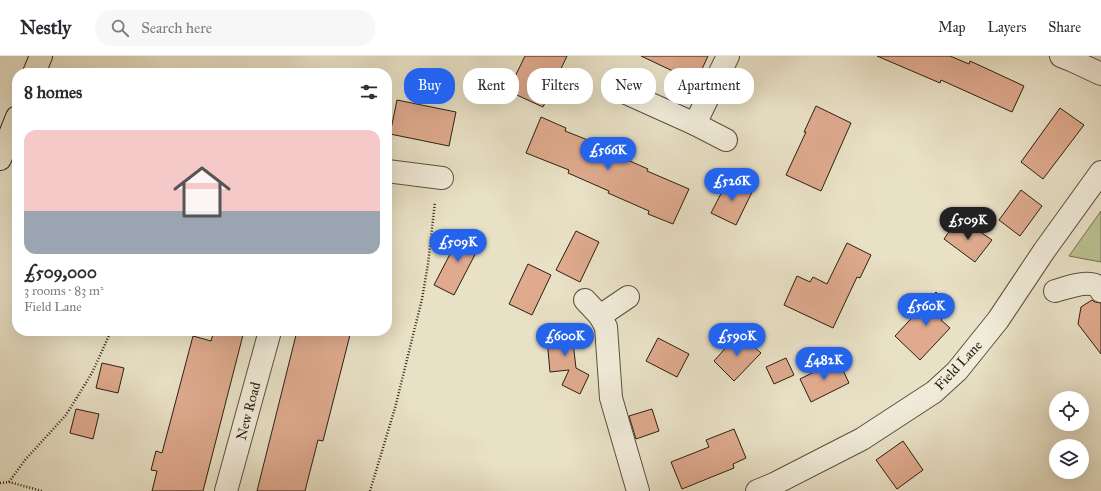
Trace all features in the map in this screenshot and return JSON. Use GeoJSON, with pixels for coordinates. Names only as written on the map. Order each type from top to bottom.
{"type":"FeatureCollection","features":[{"type":"Feature","properties":{"kind":"main road"},"geometry":{"type":"LineString","coordinates":[[36,68],[41,56]]}},
{"type":"Feature","properties":{"kind":"main road"},"geometry":{"type":"LineString","coordinates":[[0,159],[12,129]]}},
{"type":"Feature","properties":{"kind":"street"},"geometry":{"type":"LineString","coordinates":[[696,124],[728,56]]}},
{"type":"Feature","properties":{"kind":"street"},"geometry":{"type":"LineString","coordinates":[[1061,56],[1101,74]]}},
{"type":"Feature","properties":{"kind":"street"},"geometry":{"type":"LineString","coordinates":[[651,104],[696,124],[726,140]]}},
{"type":"Feature","properties":{"kind":"street"},"geometry":{"type":"LineString","coordinates":[[392,172],[440,178]]}},
{"type":"Feature","properties":{"kind":"street","name":"Field Lane"},"geometry":{"type":"LineString","coordinates":[[756,491],[774,484],[862,439],[934,392],[957,371],[998,320],[1044,251],[1101,172]]}},
{"type":"Feature","properties":{"kind":"street"},"geometry":{"type":"LineString","coordinates":[[1055,291],[1072,285],[1090,284],[1098,286],[1101,291]]}},
{"type":"Feature","properties":{"kind":"street"},"geometry":{"type":"LineString","coordinates":[[628,297],[592,308],[606,327],[611,398],[638,491]]}},
{"type":"Feature","properties":{"kind":"street","name":"New Road"},"geometry":{"type":"LineString","coordinates":[[226,491],[269,336]]}},
{"type":"Feature","properties":{"kind":"path"},"geometry":{"type":"LineString","coordinates":[[370,491],[395,408],[422,299],[440,178]]}},
{"type":"Feature","properties":{"kind":"path"},"geometry":{"type":"LineString","coordinates":[[9,482],[25,460],[66,415],[92,373],[109,336]]}},
{"type":"Feature","properties":{"kind":"path"},"geometry":{"type":"LineString","coordinates":[[0,483],[9,482],[42,491]]}},
{"type":"Feature","properties":{"kind":"green space"},"geometry":{"type":"Polygon","coordinates":[[[1101,211],[1101,262],[1069,256],[1101,211]]]}},
{"type":"Feature","properties":{"kind":"building"},"geometry":{"type":"Polygon","coordinates":[[[525,56],[567,56],[561,68],[527,68],[527,100],[519,96],[519,68],[525,56]]]}},
{"type":"Feature","properties":{"kind":"building"},"geometry":{"type":"Polygon","coordinates":[[[641,56],[708,56],[702,68],[666,68],[641,56]]]}},
{"type":"Feature","properties":{"kind":"building"},"geometry":{"type":"Polygon","coordinates":[[[877,56],[950,56],[969,64],[970,61],[1024,86],[1012,112],[941,80],[940,83],[877,56]]]}},
{"type":"Feature","properties":{"kind":"building"},"geometry":{"type":"Polygon","coordinates":[[[397,100],[404,101],[404,104],[417,104],[456,112],[449,146],[392,134],[392,124],[397,100]]]}},
{"type":"Feature","properties":{"kind":"building"},"geometry":{"type":"Polygon","coordinates":[[[536,104],[544,104],[543,107],[536,104]]]}},
{"type":"Feature","properties":{"kind":"building"},"geometry":{"type":"Polygon","coordinates":[[[816,106],[851,123],[821,191],[786,175],[816,106]]]}},
{"type":"Feature","properties":{"kind":"building"},"geometry":{"type":"Polygon","coordinates":[[[1060,108],[1084,125],[1043,179],[1021,162],[1060,108]]]}},
{"type":"Feature","properties":{"kind":"building"},"geometry":{"type":"Polygon","coordinates":[[[541,117],[566,128],[565,131],[608,148],[607,151],[648,169],[647,171],[689,189],[673,224],[648,214],[649,211],[568,173],[569,170],[526,153],[541,117]]]}},
{"type":"Feature","properties":{"kind":"building"},"geometry":{"type":"Polygon","coordinates":[[[729,178],[753,190],[736,225],[711,213],[729,178]]]}},
{"type":"Feature","properties":{"kind":"building"},"geometry":{"type":"Polygon","coordinates":[[[1021,190],[1042,206],[1020,236],[999,220],[1021,190]]]}},
{"type":"Feature","properties":{"kind":"building"},"geometry":{"type":"Polygon","coordinates":[[[955,223],[970,232],[973,227],[992,240],[975,262],[944,239],[955,223]]]}},
{"type":"Feature","properties":{"kind":"building"},"geometry":{"type":"Polygon","coordinates":[[[462,231],[482,241],[454,295],[434,285],[462,231]]]}},
{"type":"Feature","properties":{"kind":"building"},"geometry":{"type":"Polygon","coordinates":[[[576,231],[599,242],[580,282],[556,270],[576,231]]]}},
{"type":"Feature","properties":{"kind":"building"},"geometry":{"type":"Polygon","coordinates":[[[847,243],[871,255],[860,278],[857,277],[833,328],[784,305],[797,276],[810,282],[813,277],[827,284],[847,243]]]}},
{"type":"Feature","properties":{"kind":"building"},"geometry":{"type":"Polygon","coordinates":[[[528,264],[551,275],[532,315],[509,304],[528,264]]]}},
{"type":"Feature","properties":{"kind":"building"},"geometry":{"type":"Polygon","coordinates":[[[936,292],[952,308],[941,320],[950,328],[920,360],[895,336],[936,292]]]}},
{"type":"Feature","properties":{"kind":"building"},"geometry":{"type":"Polygon","coordinates":[[[1092,300],[1101,303],[1101,354],[1078,324],[1081,307],[1092,300]]]}},
{"type":"Feature","properties":{"kind":"building"},"geometry":{"type":"Polygon","coordinates":[[[571,326],[576,368],[589,375],[580,394],[562,385],[569,370],[550,372],[546,328],[571,326]]]}},
{"type":"Feature","properties":{"kind":"building"},"geometry":{"type":"Polygon","coordinates":[[[739,333],[761,353],[734,381],[714,361],[739,333]]]}},
{"type":"Feature","properties":{"kind":"building"},"geometry":{"type":"Polygon","coordinates":[[[193,336],[211,341],[212,336],[243,336],[203,491],[152,491],[157,471],[151,470],[156,451],[162,453],[193,336]]]}},
{"type":"Feature","properties":{"kind":"building"},"geometry":{"type":"Polygon","coordinates":[[[296,336],[350,336],[323,441],[318,440],[305,491],[257,491],[296,336]]]}},
{"type":"Feature","properties":{"kind":"building"},"geometry":{"type":"Polygon","coordinates":[[[658,338],[689,354],[677,377],[646,361],[658,338]]]}},
{"type":"Feature","properties":{"kind":"building"},"geometry":{"type":"Polygon","coordinates":[[[786,358],[794,375],[774,384],[766,367],[786,358]]]}},
{"type":"Feature","properties":{"kind":"building"},"geometry":{"type":"Polygon","coordinates":[[[838,360],[849,383],[811,402],[800,379],[838,360]]]}},
{"type":"Feature","properties":{"kind":"building"},"geometry":{"type":"Polygon","coordinates":[[[102,363],[124,368],[118,393],[96,388],[102,363]]]}},
{"type":"Feature","properties":{"kind":"building"},"geometry":{"type":"Polygon","coordinates":[[[76,409],[99,414],[93,439],[70,433],[76,409]]]}},
{"type":"Feature","properties":{"kind":"building"},"geometry":{"type":"Polygon","coordinates":[[[652,409],[659,431],[636,439],[629,416],[652,409]]]}},
{"type":"Feature","properties":{"kind":"building"},"geometry":{"type":"Polygon","coordinates":[[[734,429],[746,458],[733,464],[734,468],[682,489],[671,462],[709,447],[706,440],[734,429]]]}},
{"type":"Feature","properties":{"kind":"building"},"geometry":{"type":"Polygon","coordinates":[[[903,441],[923,470],[897,489],[876,460],[903,441]]]}}]}
